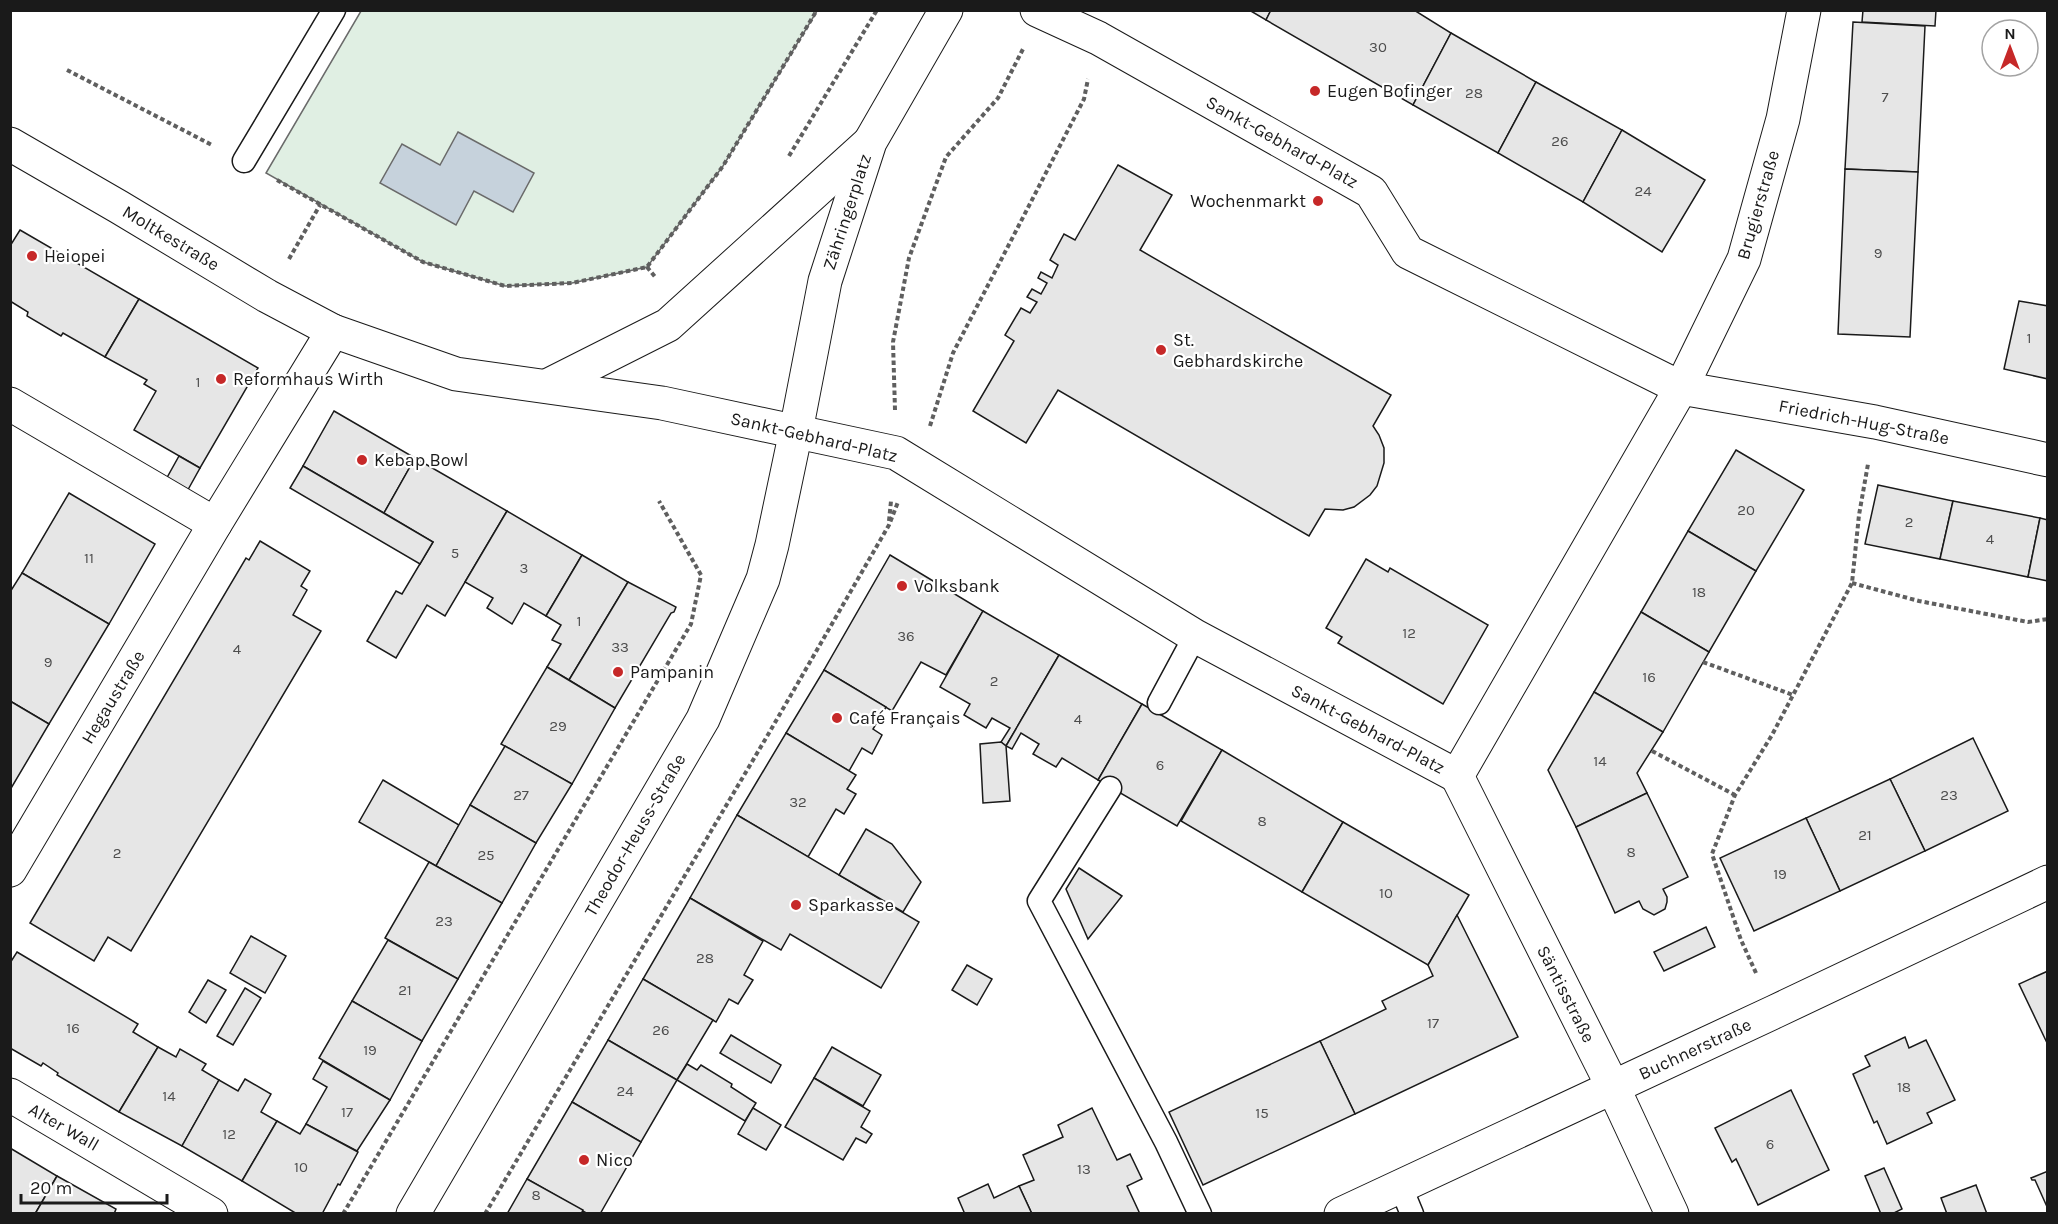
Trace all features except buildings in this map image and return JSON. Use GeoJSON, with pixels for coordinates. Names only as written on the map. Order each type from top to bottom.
{"type":"FeatureCollection","features":[{"type":"Feature","properties":{"kind":"street","name":"Zähringerplatz"},"geometry":{"type":"LineString","coordinates":[[796,431],[825,281],[870,142],[946,10]]}},
{"type":"Feature","properties":{"kind":"street","name":"Brugierstraße"},"geometry":{"type":"LineString","coordinates":[[1681,388],[1744,259],[1783,119],[1804,10]]}},
{"type":"Feature","properties":{"kind":"street","name":"Sankt-Gebhard-Platz"},"geometry":{"type":"LineString","coordinates":[[333,331],[456,374],[662,403],[796,431],[905,459],[1195,636],[1457,776],[1681,388],[1408,252],[1371,192],[1098,38],[1039,12]]}},
{"type":"Feature","properties":{"kind":"street"},"geometry":{"type":"LineString","coordinates":[[547,386],[669,325],[870,142]]}},
{"type":"Feature","properties":{"kind":"street","name":"Moltkestraße"},"geometry":{"type":"LineString","coordinates":[[10,144],[267,296],[333,331]]}},
{"type":"Feature","properties":{"kind":"street","name":"Hegaustraße"},"geometry":{"type":"LineString","coordinates":[[10,870],[215,524],[333,331]]}},
{"type":"Feature","properties":{"kind":"street","name":"Friedrich-Hug-Straße"},"geometry":{"type":"LineString","coordinates":[[1681,388],[1875,422],[2048,460]]}},
{"type":"Feature","properties":{"kind":"street"},"geometry":{"type":"LineString","coordinates":[[10,404],[215,524]]}},
{"type":"Feature","properties":{"kind":"street","name":"Theodor-Heuss-Straße"},"geometry":{"type":"LineString","coordinates":[[413,1214],[703,719],[763,579],[796,431]]}},
{"type":"Feature","properties":{"kind":"street","name":"Säntisstraße"},"geometry":{"type":"LineString","coordinates":[[1457,776],[1613,1088],[1672,1214]]}},
{"type":"Feature","properties":{"kind":"street","name":"Buchnerstraße"},"geometry":{"type":"LineString","coordinates":[[1341,1214],[1406,1199],[1613,1088],[2048,882]]}},
{"type":"Feature","properties":{"kind":"street","name":"Alter Wall"},"geometry":{"type":"LineString","coordinates":[[10,1095],[211,1214]]}},
{"type":"Feature","properties":{"kind":"lane"},"geometry":{"type":"LineString","coordinates":[[244,161],[334,10]]}},
{"type":"Feature","properties":{"kind":"lane"},"geometry":{"type":"LineString","coordinates":[[1159,703],[1195,636]]}},
{"type":"Feature","properties":{"kind":"lane"},"geometry":{"type":"LineString","coordinates":[[1110,788],[1039,901],[1166,1142],[1200,1214]]}},
{"type":"Feature","properties":{"kind":"path"},"geometry":{"type":"LineString","coordinates":[[67,70],[244,161],[423,262],[505,286],[572,282],[647,267],[723,166],[817,10]]}},
{"type":"Feature","properties":{"kind":"path"},"geometry":{"type":"LineString","coordinates":[[784,164],[877,10]]}},
{"type":"Feature","properties":{"kind":"path"},"geometry":{"type":"LineString","coordinates":[[485,1214],[769,734],[889,525],[905,459],[893,342],[909,258],[946,157],[998,98],[1039,12]]}},
{"type":"Feature","properties":{"kind":"path"},"geometry":{"type":"LineString","coordinates":[[889,525],[905,459],[928,434],[953,353],[1084,99],[1098,38]]}},
{"type":"Feature","properties":{"kind":"path"},"geometry":{"type":"LineString","coordinates":[[267,296],[320,205]]}},
{"type":"Feature","properties":{"kind":"path"},"geometry":{"type":"LineString","coordinates":[[1774,1012],[1741,940],[1712,854],[1735,795],[1772,735],[1852,583],[1858,515],[1875,422]]}},
{"type":"Feature","properties":{"kind":"path"},"geometry":{"type":"LineString","coordinates":[[343,1214],[691,624],[701,575],[659,501]]}},
{"type":"Feature","properties":{"kind":"path"},"geometry":{"type":"LineString","coordinates":[[1852,583],[1918,601],[2028,622],[2048,618]]}},
{"type":"Feature","properties":{"kind":"path"},"geometry":{"type":"LineString","coordinates":[[1704,662],[1793,695]]}},
{"type":"Feature","properties":{"kind":"path"},"geometry":{"type":"LineString","coordinates":[[1652,751],[1735,795]]}},
{"type":"Feature","properties":{"kind":"green space"},"geometry":{"type":"Polygon","coordinates":[[[361,11],[817,11],[723,166],[647,267],[572,283],[505,286],[423,262],[266,173],[361,11]]]}},
{"type":"Feature","properties":{"kind":"shaded area"},"geometry":{"type":"Polygon","coordinates":[[[458,132],[534,173],[513,212],[474,191],[456,225],[380,183],[402,144],[440,165],[458,132]]]}},
{"type":"Feature","properties":{"kind":"place","name":"Eugen Bofinger"},"geometry":{"type":"Point","coordinates":[1315,91]}},
{"type":"Feature","properties":{"kind":"place","name":"Wochenmarkt"},"geometry":{"type":"Point","coordinates":[1318,201]}},
{"type":"Feature","properties":{"kind":"place","name":"Heiopei"},"geometry":{"type":"Point","coordinates":[32,256]}},
{"type":"Feature","properties":{"kind":"place","name":"St. Gebhardskirche"},"geometry":{"type":"Point","coordinates":[1161,350]}},
{"type":"Feature","properties":{"kind":"place","name":"Reformhaus Wirth"},"geometry":{"type":"Point","coordinates":[221,379]}},
{"type":"Feature","properties":{"kind":"place","name":"Kebap Bowl"},"geometry":{"type":"Point","coordinates":[362,460]}},
{"type":"Feature","properties":{"kind":"place","name":"Volksbank"},"geometry":{"type":"Point","coordinates":[902,586]}},
{"type":"Feature","properties":{"kind":"place","name":"Pampanin"},"geometry":{"type":"Point","coordinates":[618,672]}},
{"type":"Feature","properties":{"kind":"place","name":"Café Français"},"geometry":{"type":"Point","coordinates":[837,718]}},
{"type":"Feature","properties":{"kind":"place","name":"Sparkasse"},"geometry":{"type":"Point","coordinates":[796,905]}},
{"type":"Feature","properties":{"kind":"place","name":"Nico"},"geometry":{"type":"Point","coordinates":[584,1160]}}]}
